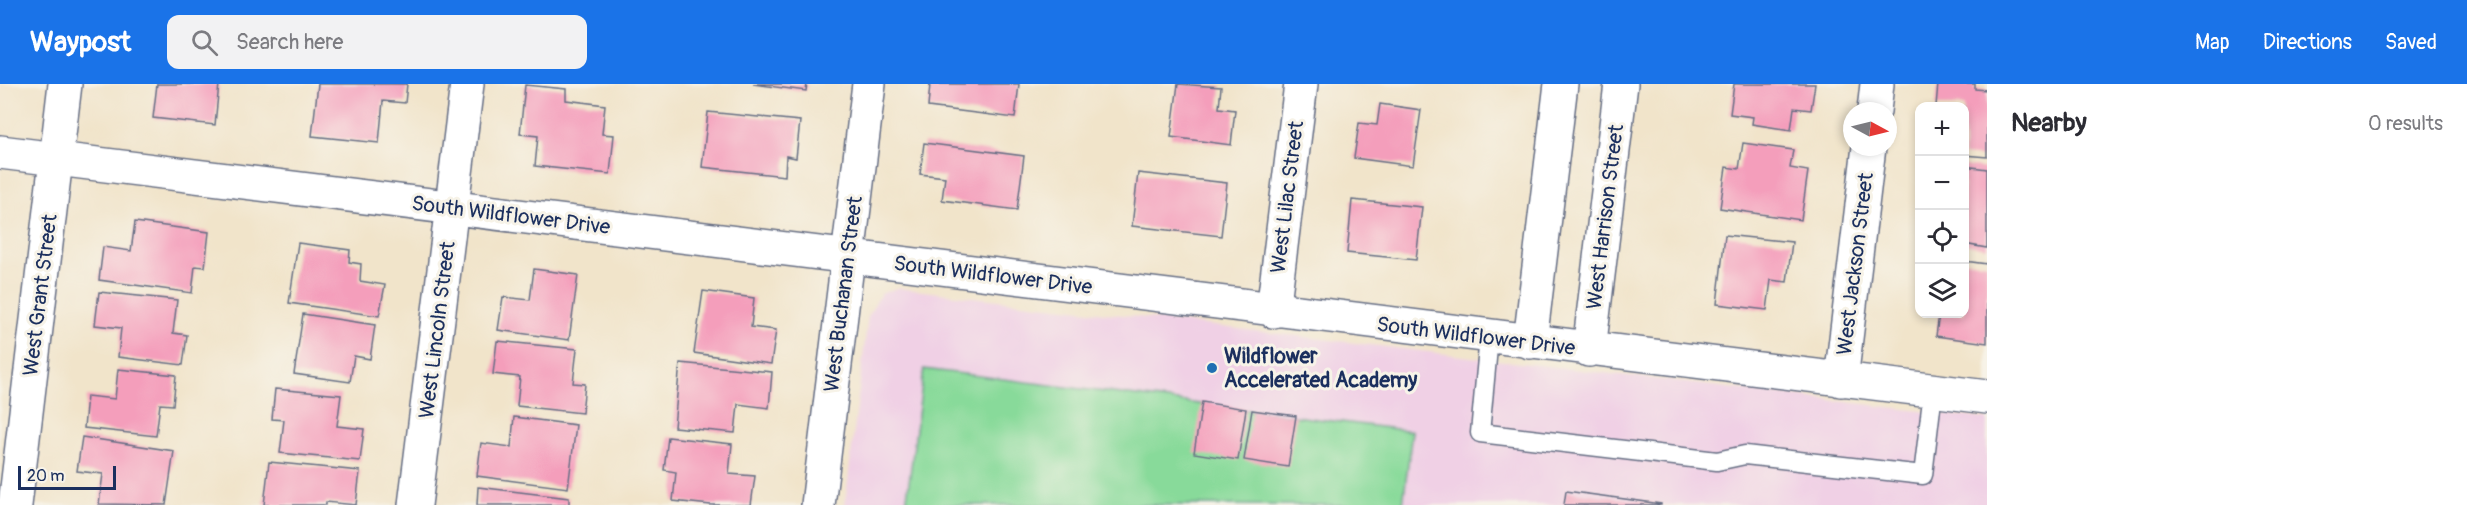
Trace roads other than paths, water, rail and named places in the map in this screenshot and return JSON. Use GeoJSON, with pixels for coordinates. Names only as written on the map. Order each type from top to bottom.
{"type":"FeatureCollection","features":[{"type":"Feature","properties":{"kind":"street","name":"West Grant Street"},"geometry":{"type":"LineString","coordinates":[[15,505],[65,84]]}},
{"type":"Feature","properties":{"kind":"street","name":"West Lincoln Street"},"geometry":{"type":"LineString","coordinates":[[415,505],[467,84]]}},
{"type":"Feature","properties":{"kind":"street","name":"West Buchanan Street"},"geometry":{"type":"LineString","coordinates":[[818,505],[869,84]]}},
{"type":"Feature","properties":{"kind":"street","name":"West Lilac Street"},"geometry":{"type":"LineString","coordinates":[[1273,311],[1301,84]]}},
{"type":"Feature","properties":{"kind":"street"},"geometry":{"type":"LineString","coordinates":[[1530,342],[1561,84]]}},
{"type":"Feature","properties":{"kind":"street","name":"West Harrison Street"},"geometry":{"type":"LineString","coordinates":[[1589,350],[1621,84]]}},
{"type":"Feature","properties":{"kind":"street"},"geometry":{"type":"LineString","coordinates":[[1875,102],[1877,84]]}},
{"type":"Feature","properties":{"kind":"street","name":"South Wildflower Drive"},"geometry":{"type":"LineString","coordinates":[[0,152],[1589,350],[1987,397]]}},
{"type":"Feature","properties":{"kind":"street","name":"West Jackson Street"},"geometry":{"type":"LineString","coordinates":[[1841,381],[1868,156]]}},
{"type":"Feature","properties":{"kind":"lane"},"geometry":{"type":"LineString","coordinates":[[1489,337],[1480,433],[1717,461],[1745,455],[1923,475],[1933,391]]}},
{"type":"Feature","properties":{"kind":"place","name":"Wildflower Accelerated Academy"},"geometry":{"type":"Point","coordinates":[1212,368]}}]}
